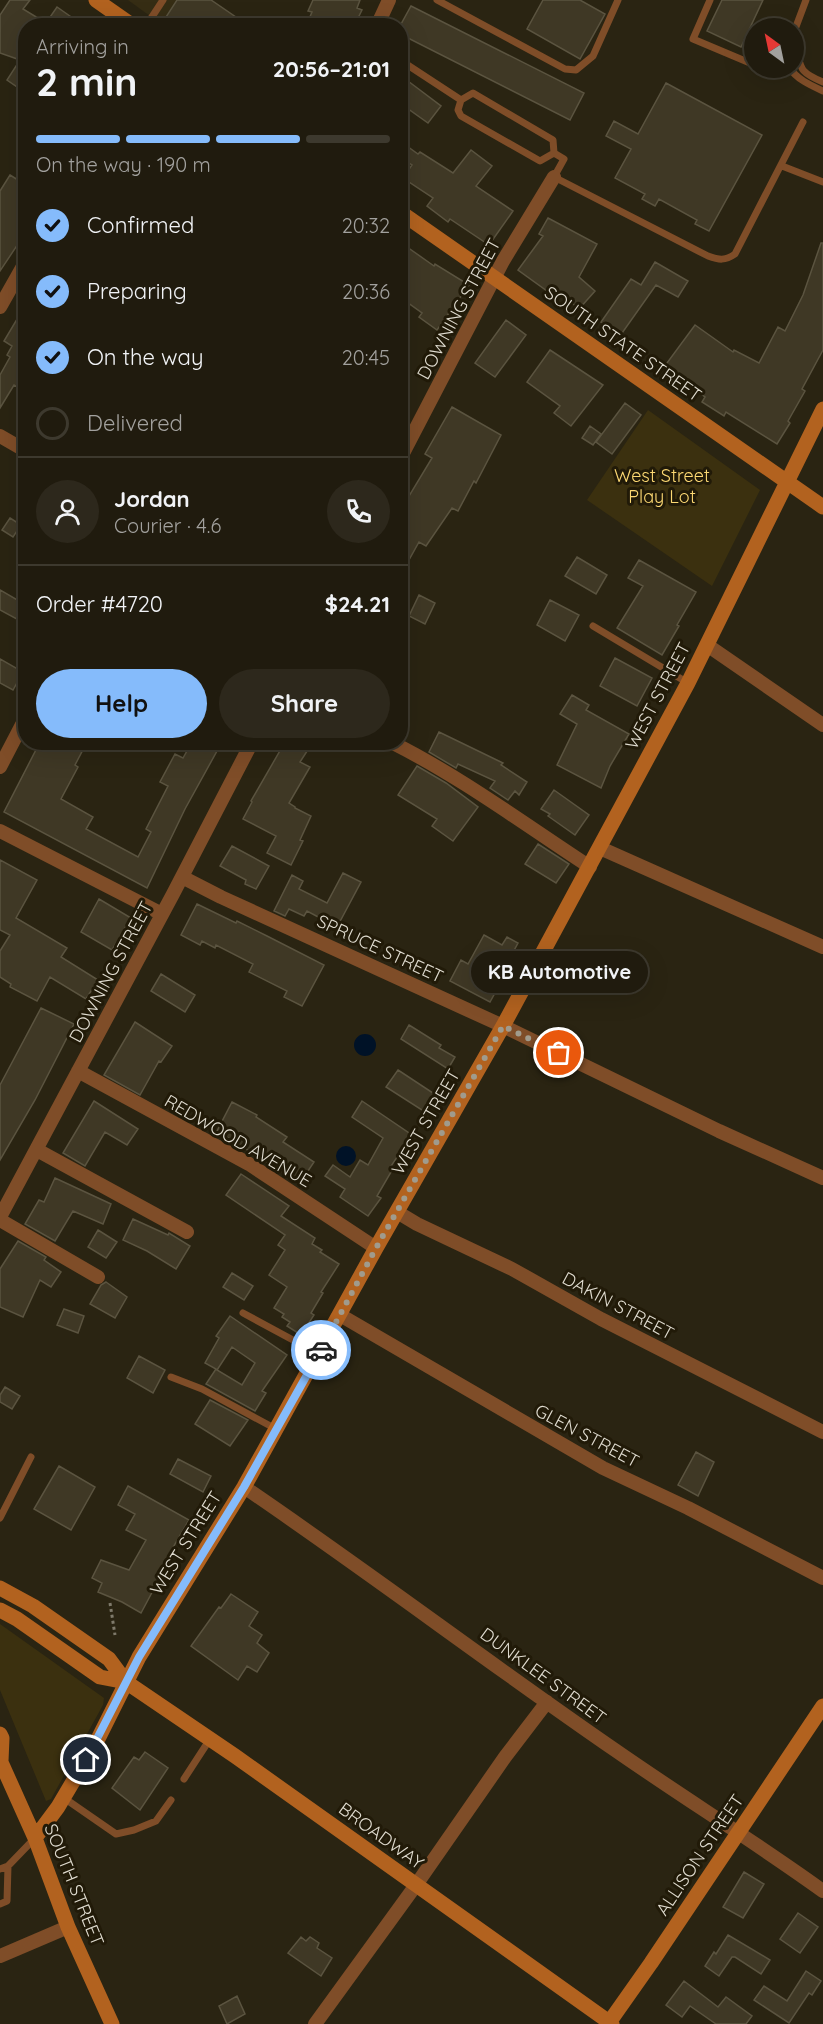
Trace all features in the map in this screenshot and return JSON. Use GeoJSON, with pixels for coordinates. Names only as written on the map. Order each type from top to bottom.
{"type":"FeatureCollection","features":[{"type":"Feature","properties":{"kind":"street"},"geometry":{"type":"LineString","coordinates":[[96,0],[122,18]]}},
{"type":"Feature","properties":{"kind":"street"},"geometry":{"type":"LineString","coordinates":[[380,18],[388,0]]}},
{"type":"Feature","properties":{"kind":"street","name":"DOWNING STREET"},"geometry":{"type":"LineString","coordinates":[[408,444],[503,261],[554,177]]}},
{"type":"Feature","properties":{"kind":"street","name":"SOUTH STATE STREET"},"geometry":{"type":"LineString","coordinates":[[408,218],[823,507]]}},
{"type":"Feature","properties":{"kind":"street"},"geometry":{"type":"LineString","coordinates":[[0,307],[18,275]]}},
{"type":"Feature","properties":{"kind":"street","name":"WEST STREET"},"geometry":{"type":"LineString","coordinates":[[35,1838],[64,1798],[162,1618],[244,1487],[376,1248],[503,1026],[688,683],[823,409]]}},
{"type":"Feature","properties":{"kind":"street"},"geometry":{"type":"LineString","coordinates":[[0,436],[18,446]]}},
{"type":"Feature","properties":{"kind":"street"},"geometry":{"type":"LineString","coordinates":[[707,645],[823,725]]}},
{"type":"Feature","properties":{"kind":"street"},"geometry":{"type":"LineString","coordinates":[[0,767],[18,732]]}},
{"type":"Feature","properties":{"kind":"street","name":"DOWNING STREET"},"geometry":{"type":"LineString","coordinates":[[0,1219],[248,750]]}},
{"type":"Feature","properties":{"kind":"street"},"geometry":{"type":"LineString","coordinates":[[407,750],[470,786],[590,867]]}},
{"type":"Feature","properties":{"kind":"street"},"geometry":{"type":"LineString","coordinates":[[0,831],[162,914]]}},
{"type":"Feature","properties":{"kind":"street"},"geometry":{"type":"LineString","coordinates":[[600,848],[823,947]]}},
{"type":"Feature","properties":{"kind":"street","name":"SPRUCE STREET"},"geometry":{"type":"LineString","coordinates":[[182,877],[823,1178]]}},
{"type":"Feature","properties":{"kind":"street","name":"REDWOOD AVENUE"},"geometry":{"type":"LineString","coordinates":[[78,1071],[249,1164],[376,1248]]}},
{"type":"Feature","properties":{"kind":"street"},"geometry":{"type":"LineString","coordinates":[[37,1150],[187,1232]]}},
{"type":"Feature","properties":{"kind":"street","name":"DAKIN STREET"},"geometry":{"type":"LineString","coordinates":[[397,1212],[417,1224],[512,1269],[601,1318],[823,1432]]}},
{"type":"Feature","properties":{"kind":"street"},"geometry":{"type":"LineString","coordinates":[[0,1219],[98,1277]]}},
{"type":"Feature","properties":{"kind":"street","name":"GLEN STREET"},"geometry":{"type":"LineString","coordinates":[[340,1315],[603,1468],[823,1578]]}},
{"type":"Feature","properties":{"kind":"street","name":"DUNKLEE STREET"},"geometry":{"type":"LineString","coordinates":[[244,1487],[617,1751],[740,1832],[823,1891]]}},
{"type":"Feature","properties":{"kind":"street","name":"BROADWAY"},"geometry":{"type":"LineString","coordinates":[[0,1588],[33,1606],[109,1659],[126,1682],[610,2023]]}},
{"type":"Feature","properties":{"kind":"street","name":"BROADWAY"},"geometry":{"type":"LineString","coordinates":[[0,1610],[17,1618],[100,1677],[126,1682]]}},
{"type":"Feature","properties":{"kind":"street"},"geometry":{"type":"LineString","coordinates":[[315,2024],[416,1886],[505,1757],[547,1702]]}},
{"type":"Feature","properties":{"kind":"street","name":"ALLISON STREET"},"geometry":{"type":"LineString","coordinates":[[610,2023],[823,1706]]}},
{"type":"Feature","properties":{"kind":"street","name":"SOUTH STREET"},"geometry":{"type":"LineString","coordinates":[[0,1734],[2,1738],[1,1760],[35,1838],[68,1927],[112,2024]]}},
{"type":"Feature","properties":{"kind":"street"},"geometry":{"type":"LineString","coordinates":[[0,1956],[68,1927]]}},
{"type":"Feature","properties":{"kind":"lane"},"geometry":{"type":"LineString","coordinates":[[152,18],[164,0]]}},
{"type":"Feature","properties":{"kind":"lane"},"geometry":{"type":"LineString","coordinates":[[437,0],[565,69],[576,70],[593,56],[618,0]]}},
{"type":"Feature","properties":{"kind":"lane"},"geometry":{"type":"LineString","coordinates":[[710,0],[693,39],[744,60]]}},
{"type":"Feature","properties":{"kind":"lane"},"geometry":{"type":"LineString","coordinates":[[800,18],[807,0]]}},
{"type":"Feature","properties":{"kind":"lane"},"geometry":{"type":"LineString","coordinates":[[408,65],[460,100]]}},
{"type":"Feature","properties":{"kind":"lane"},"geometry":{"type":"LineString","coordinates":[[804,71],[808,76],[823,82]]}},
{"type":"Feature","properties":{"kind":"lane"},"geometry":{"type":"LineString","coordinates":[[800,78],[823,92]]}},
{"type":"Feature","properties":{"kind":"lane"},"geometry":{"type":"LineString","coordinates":[[460,100],[473,93],[553,140],[554,153]]}},
{"type":"Feature","properties":{"kind":"lane"},"geometry":{"type":"LineString","coordinates":[[460,100],[458,110],[461,116],[540,161],[554,153]]}},
{"type":"Feature","properties":{"kind":"lane"},"geometry":{"type":"LineString","coordinates":[[554,153],[564,159],[554,177],[708,256],[718,260],[728,259],[735,254],[803,122]]}},
{"type":"Feature","properties":{"kind":"lane"},"geometry":{"type":"LineString","coordinates":[[782,166],[823,182]]}},
{"type":"Feature","properties":{"kind":"lane"},"geometry":{"type":"LineString","coordinates":[[593,626],[688,683]]}},
{"type":"Feature","properties":{"kind":"lane"},"geometry":{"type":"LineString","coordinates":[[243,1313],[318,1354]]}},
{"type":"Feature","properties":{"kind":"lane"},"geometry":{"type":"LineString","coordinates":[[171,1377],[202,1389],[276,1430]]}},
{"type":"Feature","properties":{"kind":"lane"},"geometry":{"type":"LineString","coordinates":[[0,1518],[31,1457]]}},
{"type":"Feature","properties":{"kind":"lane"},"geometry":{"type":"LineString","coordinates":[[184,1779],[210,1739]]}},
{"type":"Feature","properties":{"kind":"lane"},"geometry":{"type":"LineString","coordinates":[[64,1798],[116,1833],[134,1830],[156,1821],[171,1800]]}},
{"type":"Feature","properties":{"kind":"lane"},"geometry":{"type":"LineString","coordinates":[[0,1869],[8,1866],[35,1838]]}},
{"type":"Feature","properties":{"kind":"lane"},"geometry":{"type":"LineString","coordinates":[[0,1904],[7,1901],[8,1866]]}},
{"type":"Feature","properties":{"kind":"path"},"geometry":{"type":"LineString","coordinates":[[110,1603],[115,1635]]}},
{"type":"Feature","properties":{"kind":"shaded area"},"geometry":{"type":"Polygon","coordinates":[[[128,0],[176,0],[165,18],[153,18],[128,0]]]}},
{"type":"Feature","properties":{"kind":"green space","name":"West Street Play Lot"},"geometry":{"type":"Polygon","coordinates":[[[648,410],[760,490],[712,586],[587,500],[648,410]]]}},
{"type":"Feature","properties":{"kind":"green space"},"geometry":{"type":"Polygon","coordinates":[[[0,1624],[104,1698],[103,1705],[51,1799],[46,1801],[0,1690],[0,1624]]]}},
{"type":"Feature","properties":{"kind":"water"},"geometry":{"type":"Polygon","coordinates":[[[365,1034],[375,1041],[376,1045],[369,1055],[365,1056],[355,1049],[354,1045],[361,1035],[365,1034]]]}},
{"type":"Feature","properties":{"kind":"water"},"geometry":{"type":"Polygon","coordinates":[[[346,1146],[353,1149],[356,1156],[353,1163],[346,1166],[339,1163],[336,1156],[339,1149],[346,1146]]]}},
{"type":"Feature","properties":{"kind":"building"},"geometry":{"type":"Polygon","coordinates":[[[10,0],[30,0],[23,9],[38,18],[18,18],[18,59],[0,53],[0,15],[10,0]]]}},
{"type":"Feature","properties":{"kind":"building"},"geometry":{"type":"Polygon","coordinates":[[[177,0],[211,0],[237,18],[165,18],[177,0]]]}},
{"type":"Feature","properties":{"kind":"building"},"geometry":{"type":"Polygon","coordinates":[[[313,0],[360,0],[357,8],[362,10],[358,18],[309,18],[312,12],[308,11],[313,0]]]}},
{"type":"Feature","properties":{"kind":"building"},"geometry":{"type":"Polygon","coordinates":[[[543,0],[580,0],[605,14],[580,59],[527,29],[543,0]]]}},
{"type":"Feature","properties":{"kind":"building"},"geometry":{"type":"Polygon","coordinates":[[[722,0],[763,0],[755,18],[744,18],[744,41],[741,47],[707,31],[722,0]]]}},
{"type":"Feature","properties":{"kind":"building"},"geometry":{"type":"Polygon","coordinates":[[[411,6],[584,93],[570,120],[408,38],[408,18],[404,18],[411,6]]]}},
{"type":"Feature","properties":{"kind":"building"},"geometry":{"type":"Polygon","coordinates":[[[57,7],[73,18],[49,18],[57,7]]]}},
{"type":"Feature","properties":{"kind":"building"},"geometry":{"type":"Polygon","coordinates":[[[18,63],[18,88],[7,80],[18,63]]]}},
{"type":"Feature","properties":{"kind":"building"},"geometry":{"type":"Polygon","coordinates":[[[408,81],[441,106],[428,123],[408,109],[408,81]]]}},
{"type":"Feature","properties":{"kind":"building"},"geometry":{"type":"Polygon","coordinates":[[[666,83],[762,135],[709,231],[695,224],[697,220],[659,199],[655,206],[642,199],[645,194],[615,178],[631,149],[606,136],[614,121],[638,134],[666,83]]]}},
{"type":"Feature","properties":{"kind":"building"},"geometry":{"type":"Polygon","coordinates":[[[408,147],[453,173],[471,150],[492,166],[476,186],[513,211],[489,245],[450,219],[448,222],[427,206],[433,198],[408,181],[408,171],[412,165],[408,162],[408,147]]]}},
{"type":"Feature","properties":{"kind":"building"},"geometry":{"type":"Polygon","coordinates":[[[10,175],[18,180],[18,244],[0,271],[0,191],[10,175]]]}},
{"type":"Feature","properties":{"kind":"building"},"geometry":{"type":"Polygon","coordinates":[[[548,218],[597,244],[579,277],[595,291],[579,309],[558,291],[554,296],[518,270],[543,236],[539,234],[548,218]]]}},
{"type":"Feature","properties":{"kind":"building"},"geometry":{"type":"Polygon","coordinates":[[[821,243],[823,243],[823,350],[802,389],[805,391],[788,421],[790,423],[777,444],[726,412],[724,416],[702,402],[705,397],[664,367],[695,325],[733,352],[734,350],[759,363],[778,327],[785,331],[803,295],[821,243]]]}},
{"type":"Feature","properties":{"kind":"building"},"geometry":{"type":"Polygon","coordinates":[[[408,248],[434,266],[435,264],[469,285],[437,330],[419,317],[422,313],[408,303],[408,248]]]}},
{"type":"Feature","properties":{"kind":"building"},"geometry":{"type":"Polygon","coordinates":[[[655,262],[688,281],[678,297],[656,285],[620,336],[601,322],[631,279],[641,285],[655,262]]]}},
{"type":"Feature","properties":{"kind":"building"},"geometry":{"type":"Polygon","coordinates":[[[18,317],[18,387],[14,385],[0,408],[0,375],[10,357],[7,355],[12,346],[4,341],[18,317]]]}},
{"type":"Feature","properties":{"kind":"building"},"geometry":{"type":"Polygon","coordinates":[[[506,320],[526,335],[495,377],[475,363],[506,320]]]}},
{"type":"Feature","properties":{"kind":"building"},"geometry":{"type":"Polygon","coordinates":[[[550,350],[603,385],[571,426],[554,413],[560,406],[527,382],[550,350]]]}},
{"type":"Feature","properties":{"kind":"building"},"geometry":{"type":"Polygon","coordinates":[[[625,403],[641,415],[612,454],[596,442],[625,403]]]}},
{"type":"Feature","properties":{"kind":"building"},"geometry":{"type":"Polygon","coordinates":[[[452,407],[501,435],[476,483],[474,481],[458,511],[452,508],[426,546],[419,542],[408,562],[408,498],[432,458],[425,454],[452,407]]]}},
{"type":"Feature","properties":{"kind":"building"},"geometry":{"type":"Polygon","coordinates":[[[590,426],[601,434],[593,445],[582,438],[590,426]]]}},
{"type":"Feature","properties":{"kind":"building"},"geometry":{"type":"Polygon","coordinates":[[[10,518],[18,523],[18,530],[13,537],[2,530],[10,518]]]}},
{"type":"Feature","properties":{"kind":"building"},"geometry":{"type":"Polygon","coordinates":[[[577,557],[607,575],[596,594],[565,576],[577,557]]]}},
{"type":"Feature","properties":{"kind":"building"},"geometry":{"type":"Polygon","coordinates":[[[639,560],[696,592],[662,655],[617,628],[643,586],[628,578],[639,560]]]}},
{"type":"Feature","properties":{"kind":"building"},"geometry":{"type":"Polygon","coordinates":[[[0,590],[18,600],[18,620],[0,610],[0,590]]]}},
{"type":"Feature","properties":{"kind":"building"},"geometry":{"type":"Polygon","coordinates":[[[419,595],[435,603],[425,624],[409,616],[419,595]]]}},
{"type":"Feature","properties":{"kind":"building"},"geometry":{"type":"Polygon","coordinates":[[[550,600],[579,615],[565,641],[537,625],[550,600]]]}},
{"type":"Feature","properties":{"kind":"building"},"geometry":{"type":"Polygon","coordinates":[[[615,658],[652,678],[637,706],[600,686],[615,658]]]}},
{"type":"Feature","properties":{"kind":"building"},"geometry":{"type":"Polygon","coordinates":[[[0,659],[18,669],[18,681],[13,690],[0,683],[0,659]]]}},
{"type":"Feature","properties":{"kind":"building"},"geometry":{"type":"Polygon","coordinates":[[[572,695],[589,705],[586,710],[629,734],[610,766],[601,788],[557,765],[577,724],[560,714],[572,695]]]}},
{"type":"Feature","properties":{"kind":"building"},"geometry":{"type":"Polygon","coordinates":[[[439,732],[503,763],[501,765],[527,782],[519,795],[515,791],[508,800],[490,788],[495,781],[458,764],[456,768],[429,752],[439,732]]]}},
{"type":"Feature","properties":{"kind":"building"},"geometry":{"type":"Polygon","coordinates":[[[36,750],[83,750],[75,765],[78,767],[61,799],[93,817],[86,829],[138,857],[151,832],[146,829],[168,786],[160,782],[175,754],[183,758],[188,750],[218,750],[185,809],[147,888],[4,812],[36,750]]]}},
{"type":"Feature","properties":{"kind":"building"},"geometry":{"type":"Polygon","coordinates":[[[280,750],[308,750],[300,762],[310,767],[289,803],[311,816],[300,840],[303,841],[291,865],[267,853],[276,836],[243,819],[280,750]]]}},
{"type":"Feature","properties":{"kind":"building"},"geometry":{"type":"Polygon","coordinates":[[[417,766],[446,783],[478,807],[453,841],[432,826],[437,819],[398,795],[417,766]]]}},
{"type":"Feature","properties":{"kind":"building"},"geometry":{"type":"Polygon","coordinates":[[[554,790],[589,815],[575,835],[541,809],[554,790]]]}},
{"type":"Feature","properties":{"kind":"building"},"geometry":{"type":"Polygon","coordinates":[[[538,844],[569,864],[556,883],[525,864],[538,844]]]}},
{"type":"Feature","properties":{"kind":"building"},"geometry":{"type":"Polygon","coordinates":[[[232,846],[269,866],[256,889],[245,884],[246,880],[220,866],[232,846]]]}},
{"type":"Feature","properties":{"kind":"building"},"geometry":{"type":"Polygon","coordinates":[[[0,860],[37,880],[16,918],[67,948],[61,957],[98,980],[86,999],[50,977],[37,1001],[10,987],[11,984],[0,977],[0,951],[10,935],[0,930],[0,860]]]}},
{"type":"Feature","properties":{"kind":"building"},"geometry":{"type":"Polygon","coordinates":[[[343,873],[361,882],[337,927],[307,911],[304,916],[289,909],[285,916],[274,911],[292,875],[303,881],[299,889],[327,903],[343,873]]]}},
{"type":"Feature","properties":{"kind":"building"},"geometry":{"type":"Polygon","coordinates":[[[99,899],[131,918],[112,950],[81,932],[99,899]]]}},
{"type":"Feature","properties":{"kind":"building"},"geometry":{"type":"Polygon","coordinates":[[[197,904],[236,923],[237,921],[324,965],[302,1006],[284,997],[287,991],[249,972],[253,964],[216,945],[215,948],[202,941],[200,945],[181,935],[197,904]]]}},
{"type":"Feature","properties":{"kind":"building"},"geometry":{"type":"Polygon","coordinates":[[[484,935],[502,945],[507,937],[518,943],[498,980],[501,982],[490,1002],[450,981],[461,960],[468,964],[484,935]]]}},
{"type":"Feature","properties":{"kind":"building"},"geometry":{"type":"Polygon","coordinates":[[[161,974],[195,995],[185,1012],[151,991],[161,974]]]}},
{"type":"Feature","properties":{"kind":"building"},"geometry":{"type":"Polygon","coordinates":[[[41,1008],[74,1024],[35,1100],[0,1160],[0,1085],[41,1008]]]}},
{"type":"Feature","properties":{"kind":"building"},"geometry":{"type":"Polygon","coordinates":[[[135,1022],[172,1046],[161,1062],[159,1061],[140,1095],[104,1075],[135,1022]]]}},
{"type":"Feature","properties":{"kind":"building"},"geometry":{"type":"Polygon","coordinates":[[[409,1025],[441,1045],[439,1048],[455,1057],[448,1069],[401,1039],[409,1025]]]}},
{"type":"Feature","properties":{"kind":"building"},"geometry":{"type":"Polygon","coordinates":[[[398,1070],[436,1095],[425,1112],[386,1087],[398,1070]]]}},
{"type":"Feature","properties":{"kind":"building"},"geometry":{"type":"Polygon","coordinates":[[[94,1101],[138,1129],[127,1145],[105,1132],[85,1166],[63,1153],[94,1101]]]}},
{"type":"Feature","properties":{"kind":"building"},"geometry":{"type":"Polygon","coordinates":[[[362,1101],[412,1135],[391,1166],[394,1167],[377,1196],[381,1198],[368,1216],[340,1197],[345,1189],[325,1176],[333,1165],[350,1177],[360,1160],[368,1165],[383,1138],[352,1117],[362,1101]]]}},
{"type":"Feature","properties":{"kind":"building"},"geometry":{"type":"Polygon","coordinates":[[[232,1102],[257,1115],[256,1117],[287,1137],[283,1142],[314,1162],[300,1183],[217,1131],[232,1102]]]}},
{"type":"Feature","properties":{"kind":"building"},"geometry":{"type":"Polygon","coordinates":[[[241,1174],[289,1206],[281,1216],[315,1238],[312,1244],[339,1264],[321,1292],[323,1293],[311,1313],[314,1315],[301,1335],[287,1326],[290,1322],[282,1317],[284,1314],[274,1308],[287,1287],[269,1275],[285,1250],[278,1245],[285,1235],[226,1195],[241,1174]]]}},
{"type":"Feature","properties":{"kind":"building"},"geometry":{"type":"Polygon","coordinates":[[[55,1178],[111,1204],[103,1224],[73,1211],[55,1241],[25,1224],[39,1200],[44,1202],[55,1178]]]}},
{"type":"Feature","properties":{"kind":"building"},"geometry":{"type":"Polygon","coordinates":[[[133,1219],[168,1235],[169,1233],[190,1246],[176,1269],[147,1251],[123,1240],[133,1219]]]}},
{"type":"Feature","properties":{"kind":"building"},"geometry":{"type":"Polygon","coordinates":[[[98,1230],[117,1242],[106,1258],[88,1247],[98,1230]]]}},
{"type":"Feature","properties":{"kind":"building"},"geometry":{"type":"Polygon","coordinates":[[[18,1241],[46,1257],[44,1260],[61,1272],[51,1287],[40,1280],[23,1317],[0,1307],[0,1269],[18,1241]]]}},
{"type":"Feature","properties":{"kind":"building"},"geometry":{"type":"Polygon","coordinates":[[[232,1273],[253,1286],[244,1300],[223,1287],[232,1273]]]}},
{"type":"Feature","properties":{"kind":"building"},"geometry":{"type":"Polygon","coordinates":[[[106,1282],[127,1297],[115,1318],[90,1304],[101,1285],[106,1282]]]}},
{"type":"Feature","properties":{"kind":"building"},"geometry":{"type":"Polygon","coordinates":[[[64,1309],[84,1316],[78,1333],[57,1325],[64,1309]]]}},
{"type":"Feature","properties":{"kind":"building"},"geometry":{"type":"Polygon","coordinates":[[[230,1316],[287,1355],[262,1391],[266,1393],[255,1411],[206,1384],[216,1369],[205,1363],[219,1338],[216,1336],[230,1316]],[[232,1347],[217,1370],[242,1385],[255,1363],[232,1347]]]}},
{"type":"Feature","properties":{"kind":"building"},"geometry":{"type":"Polygon","coordinates":[[[139,1356],[165,1370],[153,1393],[127,1378],[139,1356]]]}},
{"type":"Feature","properties":{"kind":"building"},"geometry":{"type":"Polygon","coordinates":[[[5,1387],[20,1396],[12,1409],[0,1402],[0,1395],[5,1387]]]}},
{"type":"Feature","properties":{"kind":"building"},"geometry":{"type":"Polygon","coordinates":[[[210,1400],[248,1420],[230,1446],[195,1424],[210,1400]]]}},
{"type":"Feature","properties":{"kind":"building"},"geometry":{"type":"Polygon","coordinates":[[[696,1452],[714,1462],[698,1496],[678,1485],[696,1452]]]}},
{"type":"Feature","properties":{"kind":"building"},"geometry":{"type":"Polygon","coordinates":[[[178,1459],[211,1476],[203,1492],[170,1474],[178,1459]]]}},
{"type":"Feature","properties":{"kind":"building"},"geometry":{"type":"Polygon","coordinates":[[[59,1466],[95,1487],[71,1530],[34,1509],[59,1466]]]}},
{"type":"Feature","properties":{"kind":"building"},"geometry":{"type":"Polygon","coordinates":[[[128,1486],[189,1520],[168,1556],[171,1557],[141,1613],[98,1592],[102,1583],[92,1578],[101,1560],[129,1570],[146,1540],[126,1530],[135,1514],[118,1505],[128,1486]]]}},
{"type":"Feature","properties":{"kind":"building"},"geometry":{"type":"Polygon","coordinates":[[[231,1594],[258,1612],[249,1626],[262,1635],[257,1643],[269,1653],[257,1672],[247,1666],[238,1680],[191,1646],[231,1594]]]}},
{"type":"Feature","properties":{"kind":"building"},"geometry":{"type":"Polygon","coordinates":[[[145,1752],[168,1768],[140,1810],[112,1788],[134,1757],[139,1760],[145,1752]]]}},
{"type":"Feature","properties":{"kind":"building"},"geometry":{"type":"Polygon","coordinates":[[[744,1872],[764,1884],[743,1918],[723,1907],[744,1872]]]}},
{"type":"Feature","properties":{"kind":"building"},"geometry":{"type":"Polygon","coordinates":[[[798,1913],[818,1927],[800,1953],[780,1939],[798,1913]]]}},
{"type":"Feature","properties":{"kind":"building"},"geometry":{"type":"Polygon","coordinates":[[[728,1935],[770,1960],[761,1974],[735,1957],[732,1957],[719,1976],[705,1966],[728,1935]]]}},
{"type":"Feature","properties":{"kind":"building"},"geometry":{"type":"Polygon","coordinates":[[[301,1937],[306,1941],[310,1937],[319,1943],[317,1948],[332,1958],[321,1976],[288,1953],[301,1937]]]}},
{"type":"Feature","properties":{"kind":"building"},"geometry":{"type":"Polygon","coordinates":[[[806,1971],[821,1981],[812,1995],[809,1993],[789,2023],[754,2000],[764,1986],[787,2001],[806,1971]]]}},
{"type":"Feature","properties":{"kind":"building"},"geometry":{"type":"Polygon","coordinates":[[[684,1981],[718,2007],[726,1997],[752,2016],[746,2024],[716,2024],[690,2006],[682,2017],[666,2005],[684,1981]]]}},
{"type":"Feature","properties":{"kind":"building"},"geometry":{"type":"Polygon","coordinates":[[[237,1996],[245,2014],[227,2024],[219,2006],[237,1996]]]}},
{"type":"Feature","properties":{"kind":"way so far"},"geometry":{"type":"LineString","coordinates":[[321,1350],[376,1248],[503,1026],[559,1053]]}},
{"type":"Feature","properties":{"kind":"place","name":"KB Automotive"},"geometry":{"type":"Point","coordinates":[559,1053]}},
{"type":"Feature","properties":{"kind":"route"},"geometry":{"type":"LineString","coordinates":[[86,1760],[139,1657],[244,1487],[321,1350]]}}]}
